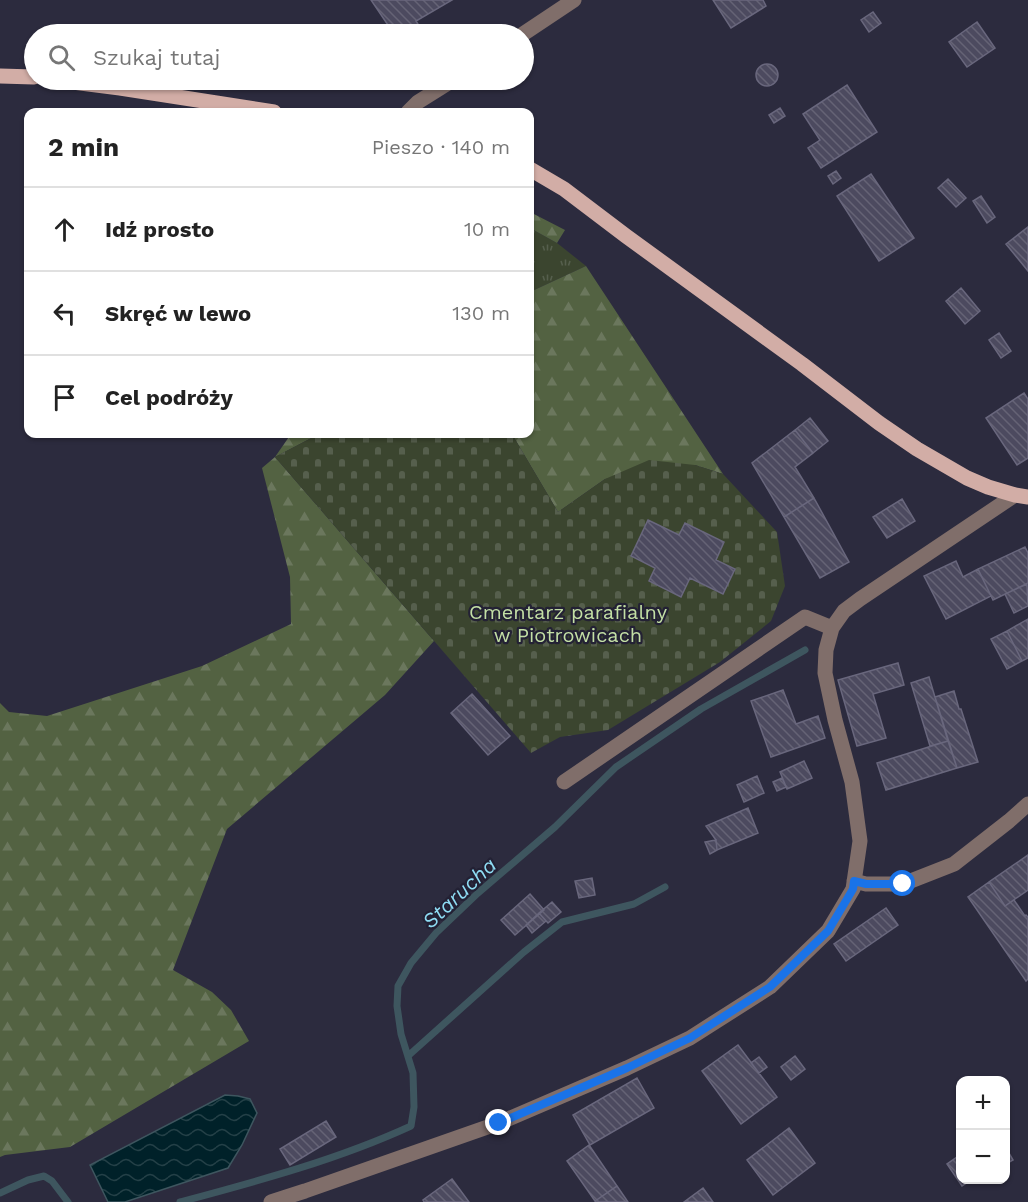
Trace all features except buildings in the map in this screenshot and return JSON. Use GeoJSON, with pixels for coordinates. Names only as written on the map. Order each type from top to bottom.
{"type":"FeatureCollection","features":[{"type":"Feature","properties":{"kind":"main road"},"geometry":{"type":"LineString","coordinates":[[0,76],[24,77]]}},
{"type":"Feature","properties":{"kind":"main road"},"geometry":{"type":"LineString","coordinates":[[138,90],[249,108]]}},
{"type":"Feature","properties":{"kind":"main road"},"geometry":{"type":"LineString","coordinates":[[534,171],[564,189],[917,449],[967,478],[988,487],[1022,496]]}},
{"type":"Feature","properties":{"kind":"street"},"geometry":{"type":"LineString","coordinates":[[534,27],[574,0]]}},
{"type":"Feature","properties":{"kind":"street"},"geometry":{"type":"LineString","coordinates":[[412,108],[437,90]]}},
{"type":"Feature","properties":{"kind":"street"},"geometry":{"type":"LineString","coordinates":[[271,1202],[499,1123],[627,1068],[690,1038],[770,987],[828,931],[853,889],[860,841],[852,782],[825,674],[826,650],[832,628],[844,611],[860,599],[1022,496]]}},
{"type":"Feature","properties":{"kind":"street"},"geometry":{"type":"LineString","coordinates":[[564,782],[804,617],[832,628]]}},
{"type":"Feature","properties":{"kind":"street"},"geometry":{"type":"LineString","coordinates":[[854,881],[866,884],[903,884],[954,864],[1028,804]]}},
{"type":"Feature","properties":{"kind":"green space"},"geometry":{"type":"Polygon","coordinates":[[[534,214],[565,230],[557,243],[534,230],[534,214]]]}},
{"type":"Feature","properties":{"kind":"green space"},"geometry":{"type":"Polygon","coordinates":[[[534,230],[557,243],[586,266],[534,290],[534,230]]]}},
{"type":"Feature","properties":{"kind":"green space"},"geometry":{"type":"Polygon","coordinates":[[[586,266],[723,474],[695,465],[605,479],[558,512],[514,438],[534,438],[534,290],[586,266]]]}},
{"type":"Feature","properties":{"kind":"green space"},"geometry":{"type":"Polygon","coordinates":[[[288,438],[311,438],[275,457],[288,438]]]}},
{"type":"Feature","properties":{"kind":"green space","name":"Cmentarz parafialny w Piotrowicach"},"geometry":{"type":"Polygon","coordinates":[[[311,438],[514,438],[558,512],[605,479],[649,460],[695,465],[723,474],[777,532],[785,586],[771,621],[720,662],[608,730],[560,737],[531,753],[275,457],[311,438]]]}},
{"type":"Feature","properties":{"kind":"green space"},"geometry":{"type":"Polygon","coordinates":[[[275,457],[434,641],[385,695],[227,829],[173,970],[212,992],[231,1010],[249,1041],[70,1147],[0,1157],[0,703],[9,712],[47,716],[202,666],[291,624],[290,577],[262,468],[275,457]]]}},
{"type":"Feature","properties":{"kind":"water"},"geometry":{"type":"Polygon","coordinates":[[[225,1095],[250,1099],[257,1113],[228,1168],[125,1202],[108,1202],[90,1165],[225,1095]]]}},
{"type":"Feature","properties":{"kind":"waterway","name":"Starucha"},"geometry":{"type":"LineString","coordinates":[[180,1202],[268,1178],[326,1159],[411,1126],[414,1107],[413,1073],[401,1034],[397,1006],[398,986],[411,963],[436,933],[478,893],[555,827],[616,767],[701,709],[805,650]]}},
{"type":"Feature","properties":{"kind":"waterway"},"geometry":{"type":"LineString","coordinates":[[408,1056],[524,952],[562,922],[634,904],[665,887]]}},
{"type":"Feature","properties":{"kind":"waterway","name":"Starucha"},"geometry":{"type":"LineString","coordinates":[[0,1193],[28,1180],[44,1176],[52,1181],[68,1202]]}},
{"type":"Feature","properties":{"kind":"route"},"geometry":{"type":"LineString","coordinates":[[499,1123],[690,1038],[770,987],[828,931],[853,889],[854,881],[866,884],[903,884]]}}]}
